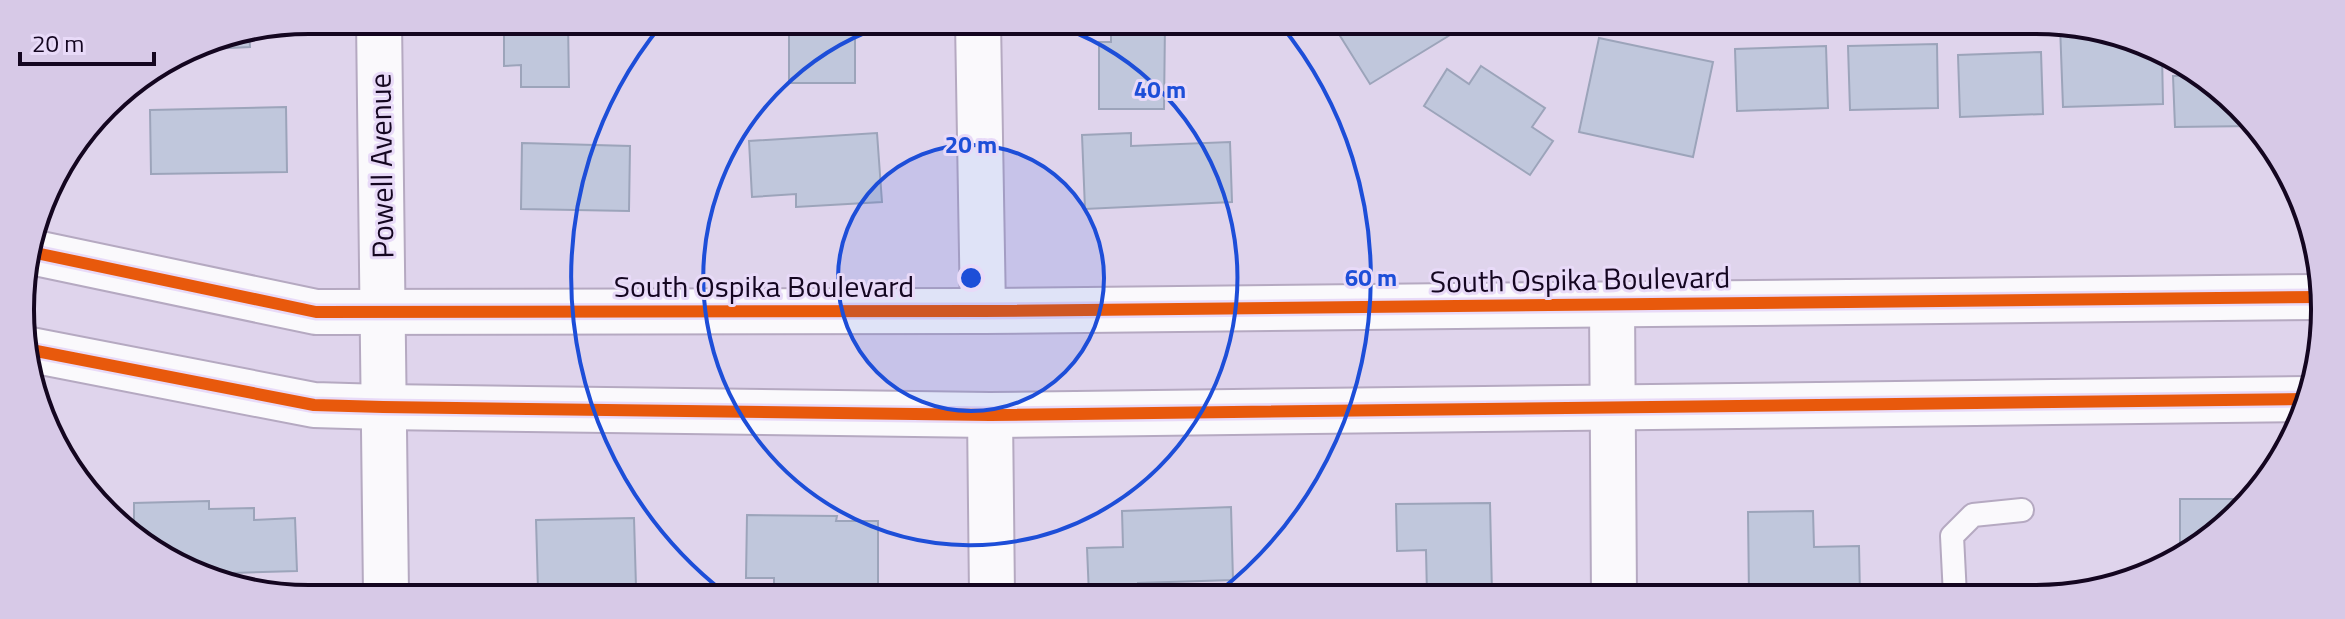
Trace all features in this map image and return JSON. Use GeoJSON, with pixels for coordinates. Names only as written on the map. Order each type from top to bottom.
{"type":"FeatureCollection","features":[{"type":"Feature","properties":{"kind":"main road","name":"Powell Avenue"},"geometry":{"type":"LineString","coordinates":[[379,35],[386,585]]}},
{"type":"Feature","properties":{"kind":"main road"},"geometry":{"type":"LineString","coordinates":[[978,35],[983,311]]}},
{"type":"Feature","properties":{"kind":"main road","name":"South Ospika Boulevard"},"geometry":{"type":"LineString","coordinates":[[40,254],[316,312],[983,311],[2310,297]]}},
{"type":"Feature","properties":{"kind":"main road"},"geometry":{"type":"LineString","coordinates":[[1612,304],[1614,585]]}},
{"type":"Feature","properties":{"kind":"main road"},"geometry":{"type":"LineString","coordinates":[[37,351],[314,405],[383,407],[990,415],[2296,399]]}},
{"type":"Feature","properties":{"kind":"main road"},"geometry":{"type":"LineString","coordinates":[[990,415],[992,585]]}},
{"type":"Feature","properties":{"kind":"lane"},"geometry":{"type":"LineString","coordinates":[[1954,585],[1952,536],[1973,515],[2022,510]]}},
{"type":"Feature","properties":{"kind":"building"},"geometry":{"type":"Polygon","coordinates":[[[1165,34],[1164,109],[1099,109],[1099,42],[1111,42],[1111,35],[1165,34]]]}},
{"type":"Feature","properties":{"kind":"building"},"geometry":{"type":"Polygon","coordinates":[[[1339,34],[1451,34],[1370,84],[1339,34]]]}},
{"type":"Feature","properties":{"kind":"building"},"geometry":{"type":"Polygon","coordinates":[[[504,35],[568,35],[569,87],[521,87],[521,65],[504,66],[504,35]]]}},
{"type":"Feature","properties":{"kind":"building"},"geometry":{"type":"Polygon","coordinates":[[[789,35],[855,35],[855,83],[789,83],[789,35]]]}},
{"type":"Feature","properties":{"kind":"building"},"geometry":{"type":"Polygon","coordinates":[[[2060,35],[2107,43],[2162,65],[2163,104],[2063,107],[2060,35]]]}},
{"type":"Feature","properties":{"kind":"building"},"geometry":{"type":"Polygon","coordinates":[[[1599,38],[1713,62],[1693,157],[1579,132],[1599,38]]]}},
{"type":"Feature","properties":{"kind":"building"},"geometry":{"type":"Polygon","coordinates":[[[250,40],[250,47],[223,48],[250,40]]]}},
{"type":"Feature","properties":{"kind":"building"},"geometry":{"type":"Polygon","coordinates":[[[1937,44],[1938,108],[1850,110],[1848,46],[1937,44]]]}},
{"type":"Feature","properties":{"kind":"building"},"geometry":{"type":"Polygon","coordinates":[[[1826,46],[1828,108],[1737,111],[1735,49],[1826,46]]]}},
{"type":"Feature","properties":{"kind":"building"},"geometry":{"type":"Polygon","coordinates":[[[2041,52],[2043,114],[1960,117],[1958,55],[2041,52]]]}},
{"type":"Feature","properties":{"kind":"building"},"geometry":{"type":"Polygon","coordinates":[[[1481,66],[1545,108],[1532,127],[1553,141],[1530,175],[1424,106],[1447,69],[1469,84],[1481,66]]]}},
{"type":"Feature","properties":{"kind":"building"},"geometry":{"type":"Polygon","coordinates":[[[2173,76],[2180,76],[2203,91],[2240,126],[2175,127],[2173,76]]]}},
{"type":"Feature","properties":{"kind":"building"},"geometry":{"type":"Polygon","coordinates":[[[286,107],[287,172],[151,174],[150,110],[286,107]]]}},
{"type":"Feature","properties":{"kind":"building"},"geometry":{"type":"Polygon","coordinates":[[[877,133],[882,202],[796,207],[796,194],[752,197],[749,141],[877,133]]]}},
{"type":"Feature","properties":{"kind":"building"},"geometry":{"type":"Polygon","coordinates":[[[1131,133],[1131,146],[1230,142],[1232,202],[1085,209],[1082,135],[1131,133]]]}},
{"type":"Feature","properties":{"kind":"building"},"geometry":{"type":"Polygon","coordinates":[[[522,143],[630,146],[629,211],[521,209],[522,143]]]}},
{"type":"Feature","properties":{"kind":"building"},"geometry":{"type":"Polygon","coordinates":[[[2180,499],[2234,499],[2203,528],[2180,544],[2180,499]]]}},
{"type":"Feature","properties":{"kind":"building"},"geometry":{"type":"Polygon","coordinates":[[[209,501],[209,509],[254,508],[254,520],[295,518],[297,571],[230,573],[188,557],[134,521],[134,503],[209,501]]]}},
{"type":"Feature","properties":{"kind":"building"},"geometry":{"type":"Polygon","coordinates":[[[1490,503],[1492,585],[1427,585],[1426,550],[1397,551],[1396,504],[1490,503]]]}},
{"type":"Feature","properties":{"kind":"building"},"geometry":{"type":"Polygon","coordinates":[[[1231,507],[1233,580],[1089,585],[1087,548],[1123,547],[1122,511],[1231,507]]]}},
{"type":"Feature","properties":{"kind":"building"},"geometry":{"type":"Polygon","coordinates":[[[1813,511],[1814,547],[1859,546],[1860,585],[1749,585],[1748,512],[1813,511]]]}},
{"type":"Feature","properties":{"kind":"building"},"geometry":{"type":"Polygon","coordinates":[[[747,515],[837,516],[836,521],[878,521],[878,585],[774,585],[774,578],[746,578],[747,515]]]}},
{"type":"Feature","properties":{"kind":"building"},"geometry":{"type":"Polygon","coordinates":[[[634,518],[636,585],[538,585],[536,520],[634,518]]]}},
{"type":"Feature","properties":{"kind":"cycle path"},"geometry":{"type":"LineString","coordinates":[[40,254],[316,312],[983,311],[2310,297]]}},
{"type":"Feature","properties":{"kind":"cycle path"},"geometry":{"type":"LineString","coordinates":[[37,351],[314,405],[383,407],[990,415],[2296,399]]}}]}
